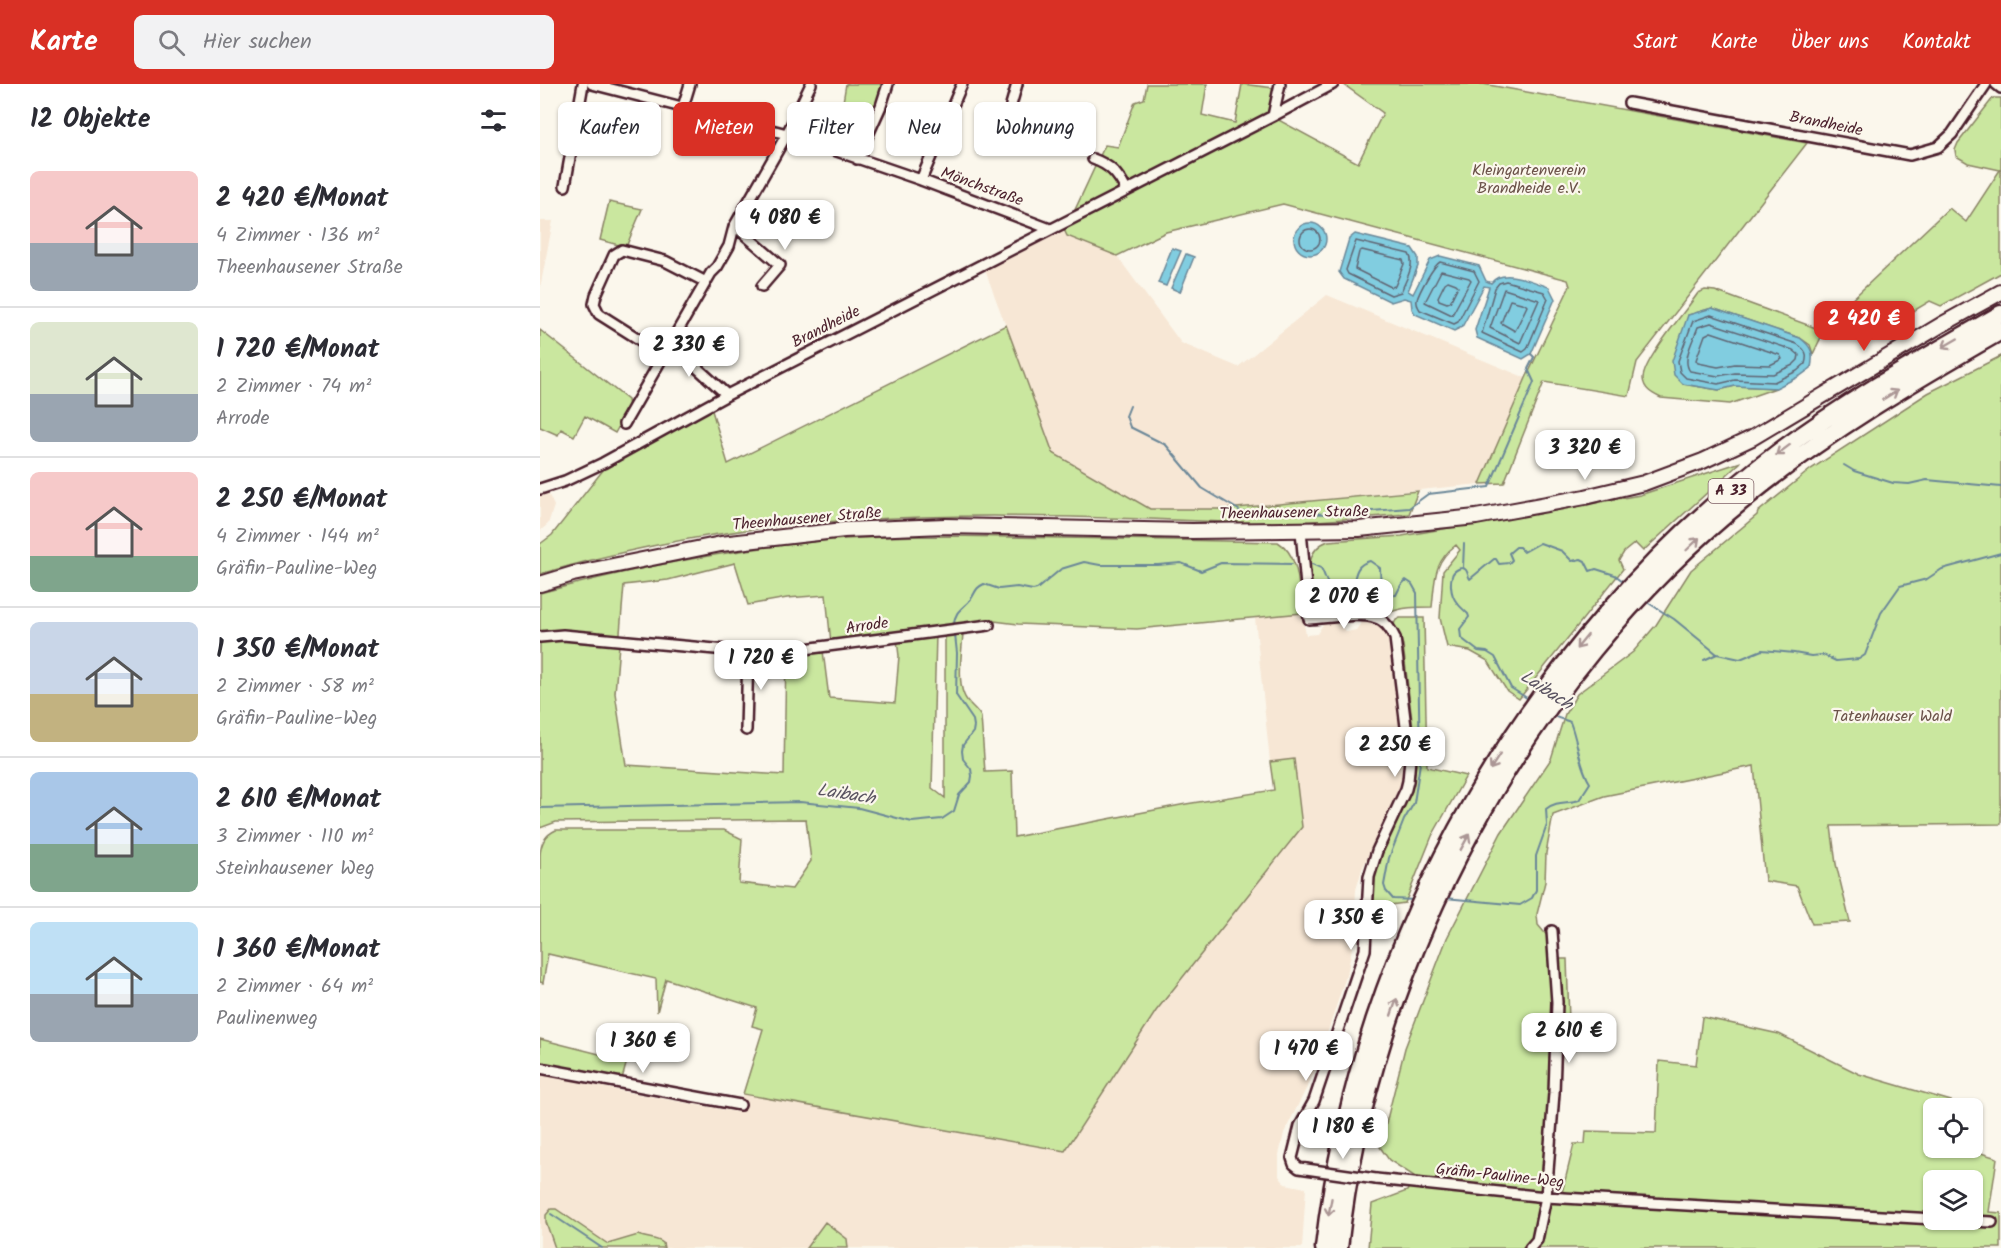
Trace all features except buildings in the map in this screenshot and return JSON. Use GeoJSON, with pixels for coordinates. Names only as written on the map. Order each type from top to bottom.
{"type":"FeatureCollection","features":[{"type":"Feature","properties":{"kind":"highway","name":"A 33"},"geometry":{"type":"LineString","coordinates":[[1324,1248],[1340,1151],[1357,1076],[1383,994],[1428,902],[1460,851],[1533,718],[1550,694],[1591,653],[1625,603],[1695,522],[1780,452],[1830,416],[1901,371],[2001,314]]}},
{"type":"Feature","properties":{"kind":"highway","name":"A 33"},"geometry":{"type":"LineString","coordinates":[[1646,580],[1791,461],[1841,426],[1910,383],[2001,331]]}},
{"type":"Feature","properties":{"kind":"highway","name":"A 33"},"geometry":{"type":"LineString","coordinates":[[1339,1248],[1355,1149],[1371,1080],[1428,902]]}},
{"type":"Feature","properties":{"kind":"main road","name":"Theenhausener Straße"},"geometry":{"type":"LineString","coordinates":[[540,584],[573,574],[721,544],[844,530],[945,526],[1302,531],[1359,529],[1476,517],[1586,497],[1644,483],[1703,461],[1752,438],[2001,292]]}},
{"type":"Feature","properties":{"kind":"street"},"geometry":{"type":"LineString","coordinates":[[565,186],[583,84]]}},
{"type":"Feature","properties":{"kind":"street","name":"Mönchstraße"},"geometry":{"type":"LineString","coordinates":[[592,84],[673,104]]}},
{"type":"Feature","properties":{"kind":"street"},"geometry":{"type":"LineString","coordinates":[[685,102],[690,84]]}},
{"type":"Feature","properties":{"kind":"street"},"geometry":{"type":"LineString","coordinates":[[802,102],[811,84]]}},
{"type":"Feature","properties":{"kind":"street"},"geometry":{"type":"LineString","coordinates":[[857,159],[881,106],[888,84]]}},
{"type":"Feature","properties":{"kind":"street"},"geometry":{"type":"LineString","coordinates":[[921,180],[962,84]]}},
{"type":"Feature","properties":{"kind":"street"},"geometry":{"type":"LineString","coordinates":[[1012,102],[1017,84]]}},
{"type":"Feature","properties":{"kind":"street"},"geometry":{"type":"LineString","coordinates":[[1273,116],[1280,84]]}},
{"type":"Feature","properties":{"kind":"street","name":"Brandheide"},"geometry":{"type":"LineString","coordinates":[[540,489],[565,482],[603,463],[727,395],[1333,84]]}},
{"type":"Feature","properties":{"kind":"street","name":"Brandheide"},"geometry":{"type":"LineString","coordinates":[[1629,103],[1910,155],[1938,147],[1952,134],[1986,84]]}},
{"type":"Feature","properties":{"kind":"street"},"geometry":{"type":"LineString","coordinates":[[1996,84],[2001,88]]}},
{"type":"Feature","properties":{"kind":"street","name":"Mönchstraße"},"geometry":{"type":"LineString","coordinates":[[775,131],[787,134]]}},
{"type":"Feature","properties":{"kind":"street"},"geometry":{"type":"LineString","coordinates":[[624,424],[729,246],[735,226],[787,134]]}},
{"type":"Feature","properties":{"kind":"street","name":"Mönchstraße"},"geometry":{"type":"LineString","coordinates":[[849,156],[921,180],[1050,229]]}},
{"type":"Feature","properties":{"kind":"street"},"geometry":{"type":"LineString","coordinates":[[1093,159],[1111,168],[1119,176],[1126,190]]}},
{"type":"Feature","properties":{"kind":"street"},"geometry":{"type":"LineString","coordinates":[[735,226],[780,265],[762,286]]}},
{"type":"Feature","properties":{"kind":"street"},"geometry":{"type":"LineString","coordinates":[[664,355],[607,320],[594,304],[614,255],[622,250],[665,261],[706,282]]}},
{"type":"Feature","properties":{"kind":"street"},"geometry":{"type":"LineString","coordinates":[[671,344],[727,395]]}},
{"type":"Feature","properties":{"kind":"street","name":"Gräfin-Pauline-Weg"},"geometry":{"type":"LineString","coordinates":[[1302,531],[1310,619],[1373,617],[1384,623],[1395,638],[1410,759],[1406,789],[1377,851],[1369,877],[1365,950],[1314,1101],[1300,1126],[1292,1158],[1294,1164],[1299,1168],[1376,1179],[1546,1197],[1923,1218]]}},
{"type":"Feature","properties":{"kind":"street","name":"Arrode"},"geometry":{"type":"LineString","coordinates":[[540,637],[563,634],[748,652],[789,651],[990,625]]}},
{"type":"Feature","properties":{"kind":"street"},"geometry":{"type":"LineString","coordinates":[[746,730],[748,652]]}},
{"type":"Feature","properties":{"kind":"street"},"geometry":{"type":"LineString","coordinates":[[1530,1248],[1537,1240],[1546,1197],[1554,1093],[1557,1002],[1552,931]]}},
{"type":"Feature","properties":{"kind":"street"},"geometry":{"type":"LineString","coordinates":[[540,1068],[740,1105]]}},
{"type":"Feature","properties":{"kind":"street"},"geometry":{"type":"LineString","coordinates":[[1983,1221],[1992,1221]]}},
{"type":"Feature","properties":{"kind":"shaded area"},"geometry":{"type":"Polygon","coordinates":[[[540,221],[553,221],[540,288],[540,221]]]}},
{"type":"Feature","properties":{"kind":"shaded area"},"geometry":{"type":"Polygon","coordinates":[[[1063,227],[1067,236],[1117,256],[1181,343],[1238,367],[1327,295],[1526,378],[1480,484],[1226,509],[1150,509],[1053,453],[985,270],[1063,227]]]}},
{"type":"Feature","properties":{"kind":"shaded area"},"geometry":{"type":"Polygon","coordinates":[[[548,493],[554,506],[548,524],[540,531],[540,495],[548,493]]]}},
{"type":"Feature","properties":{"kind":"shaded area"},"geometry":{"type":"Polygon","coordinates":[[[1302,613],[1306,635],[1317,634],[1324,623],[1336,622],[1347,632],[1356,630],[1363,620],[1376,622],[1390,636],[1406,770],[1362,869],[1356,890],[1353,942],[1348,970],[1315,1071],[1284,1133],[1279,1155],[1279,1176],[1285,1184],[1306,1188],[1302,1248],[540,1248],[540,1073],[621,1091],[737,1112],[743,1094],[1065,1151],[1156,1011],[1295,759],[1270,762],[1255,618],[1302,613]]]}},
{"type":"Feature","properties":{"kind":"green space"},"geometry":{"type":"Polygon","coordinates":[[[846,84],[884,84],[874,110],[874,102],[843,102],[846,84]]]}},
{"type":"Feature","properties":{"kind":"green space"},"geometry":{"type":"Polygon","coordinates":[[[1147,84],[1207,84],[1202,115],[1235,123],[1242,84],[1274,88],[1268,116],[1074,212],[1105,145],[1118,147],[1135,102],[1144,99],[1147,84]]]}},
{"type":"Feature","properties":{"kind":"green space","name":"Kleingartenverein Brandheide e.V."},"geometry":{"type":"Polygon","coordinates":[[[1343,84],[1483,84],[1807,143],[1637,362],[1629,396],[1544,382],[1504,483],[1480,484],[1526,378],[1570,286],[1568,280],[1283,204],[1166,232],[1117,256],[1067,236],[1063,227],[1277,119],[1358,163],[1383,113],[1343,84]]]}},
{"type":"Feature","properties":{"kind":"green space"},"geometry":{"type":"Polygon","coordinates":[[[1993,98],[2001,98],[2001,273],[1941,306],[1930,301],[1875,334],[1845,306],[1949,208],[1966,222],[2000,170],[1968,163],[1956,156],[1955,150],[1993,98]]]}},
{"type":"Feature","properties":{"kind":"green space"},"geometry":{"type":"Polygon","coordinates":[[[609,202],[642,209],[626,247],[600,240],[609,202]]]}},
{"type":"Feature","properties":{"kind":"green space"},"geometry":{"type":"Polygon","coordinates":[[[1705,290],[1715,291],[1824,331],[1813,354],[1810,345],[1800,338],[1712,308],[1688,315],[1683,384],[1719,390],[1735,386],[1776,388],[1730,404],[1661,398],[1645,386],[1643,379],[1645,371],[1657,348],[1675,323],[1698,293],[1705,290]]]}},
{"type":"Feature","properties":{"kind":"green space"},"geometry":{"type":"Polygon","coordinates":[[[1006,325],[1053,453],[1150,509],[1226,509],[1418,491],[1409,514],[1269,523],[1002,516],[893,518],[817,523],[737,531],[657,545],[540,574],[540,544],[552,535],[607,465],[711,407],[728,464],[1006,325]]]}},
{"type":"Feature","properties":{"kind":"green space"},"geometry":{"type":"Polygon","coordinates":[[[540,330],[628,400],[629,408],[615,433],[585,416],[574,436],[561,429],[558,435],[540,427],[540,330]]]}},
{"type":"Feature","properties":{"kind":"green space","name":"Tatenhauser Wald"},"geometry":{"type":"Polygon","coordinates":[[[2001,356],[2001,824],[1831,826],[1836,864],[1850,922],[1812,924],[1797,886],[1765,881],[1754,766],[1604,796],[1553,815],[1546,853],[1545,882],[1537,914],[1538,925],[1549,938],[1552,959],[1567,959],[1570,1052],[1562,1052],[1549,1193],[1562,1193],[1574,1144],[1585,1144],[1586,1131],[1656,1133],[1659,1061],[1696,1065],[1702,1017],[1779,1034],[1859,1074],[1941,1098],[1923,1098],[1923,1158],[1983,1158],[1983,1154],[1997,1158],[1989,1212],[2001,1213],[2001,1248],[1368,1248],[1372,1204],[1407,1191],[1414,1176],[1389,1160],[1380,1147],[1405,1048],[1447,938],[1501,833],[1551,759],[1565,714],[1577,694],[1633,652],[1656,625],[1691,570],[1811,469],[1928,393],[2001,356]]]}},
{"type":"Feature","properties":{"kind":"green space"},"geometry":{"type":"Polygon","coordinates":[[[1741,462],[1643,551],[1635,543],[1624,552],[1619,560],[1623,569],[1519,699],[1507,691],[1488,661],[1470,651],[1447,647],[1440,618],[1443,571],[1460,550],[1456,545],[1448,551],[1436,572],[1432,607],[1404,608],[1388,613],[1387,610],[1364,606],[1332,608],[1325,601],[1316,602],[1313,598],[1311,558],[1320,545],[1328,541],[1402,536],[1640,495],[1741,462]]]}},
{"type":"Feature","properties":{"kind":"green space"},"geometry":{"type":"Polygon","coordinates":[[[950,536],[1278,542],[1285,548],[1295,564],[1302,613],[1137,629],[1018,624],[986,620],[831,643],[826,595],[787,598],[748,605],[735,563],[668,580],[624,585],[615,693],[626,765],[784,775],[786,653],[823,651],[829,698],[895,703],[899,656],[897,640],[936,634],[932,788],[945,798],[945,635],[963,633],[960,665],[962,689],[965,698],[981,717],[985,772],[1012,771],[1014,837],[1186,804],[1274,790],[1270,762],[1294,759],[1302,827],[1156,1011],[1065,1151],[743,1094],[763,1029],[752,1026],[757,1008],[666,979],[657,1012],[656,979],[548,954],[543,983],[540,982],[540,855],[544,840],[556,830],[724,830],[742,839],[739,883],[792,889],[811,861],[806,819],[556,822],[540,828],[540,593],[607,576],[744,550],[847,539],[950,536]]]}},
{"type":"Feature","properties":{"kind":"green space"},"geometry":{"type":"Polygon","coordinates":[[[1400,618],[1424,618],[1427,767],[1466,776],[1432,836],[1405,903],[1373,911],[1371,909],[1373,879],[1381,853],[1411,792],[1415,774],[1414,738],[1403,645],[1394,624],[1400,618]]]}},
{"type":"Feature","properties":{"kind":"green space"},"geometry":{"type":"Polygon","coordinates":[[[540,1039],[627,1061],[622,1079],[540,1063],[540,1039]]]}},
{"type":"Feature","properties":{"kind":"green space"},"geometry":{"type":"Polygon","coordinates":[[[551,1209],[556,1209],[608,1244],[638,1235],[660,1241],[664,1248],[555,1248],[546,1222],[546,1215],[551,1209]]]}},
{"type":"Feature","properties":{"kind":"green space"},"geometry":{"type":"Polygon","coordinates":[[[825,1222],[847,1239],[848,1248],[806,1248],[825,1222]]]}},
{"type":"Feature","properties":{"kind":"water"},"geometry":{"type":"Polygon","coordinates":[[[1310,223],[1321,228],[1326,239],[1321,250],[1310,255],[1299,250],[1294,239],[1299,228],[1310,223]]]}},
{"type":"Feature","properties":{"kind":"water"},"geometry":{"type":"Polygon","coordinates":[[[1355,234],[1412,248],[1418,257],[1418,266],[1408,291],[1413,294],[1430,260],[1440,256],[1479,266],[1486,281],[1491,283],[1496,278],[1510,276],[1549,287],[1555,299],[1531,354],[1523,359],[1477,338],[1475,330],[1489,287],[1484,286],[1462,327],[1454,331],[1415,314],[1411,300],[1404,298],[1391,302],[1344,279],[1339,272],[1349,239],[1355,234]]]}},
{"type":"Feature","properties":{"kind":"water"},"geometry":{"type":"Polygon","coordinates":[[[1172,248],[1181,251],[1166,286],[1158,283],[1172,248]]]}},
{"type":"Feature","properties":{"kind":"water"},"geometry":{"type":"Polygon","coordinates":[[[1186,254],[1194,257],[1180,292],[1171,288],[1186,254]]]}},
{"type":"Feature","properties":{"kind":"water"},"geometry":{"type":"Polygon","coordinates":[[[1712,308],[1800,338],[1811,351],[1811,368],[1776,388],[1735,386],[1719,390],[1683,384],[1674,375],[1672,361],[1688,315],[1712,308]]]}},
{"type":"Feature","properties":{"kind":"waterway"},"geometry":{"type":"LineString","coordinates":[[1130,406],[1126,416],[1130,427],[1166,445],[1202,488],[1242,512],[1335,514],[1409,508],[1428,494],[1489,487],[1534,382],[1528,369],[1534,357],[1531,354]]}},
{"type":"Feature","properties":{"kind":"waterway"},"geometry":{"type":"LineString","coordinates":[[1844,465],[1854,471],[1893,483],[1909,484],[1927,480],[2001,487]]}},
{"type":"Feature","properties":{"kind":"waterway","name":"Laibach"},"geometry":{"type":"LineString","coordinates":[[1530,700],[1511,688],[1495,657],[1487,652],[1478,651],[1461,638],[1460,629],[1469,617],[1452,594],[1451,581],[1454,572],[1460,568],[1464,569],[1470,579],[1494,559],[1499,564],[1509,563],[1512,560],[1509,553],[1516,547],[1524,552],[1540,543],[1562,551],[1572,561],[1581,559],[1585,561],[1590,571],[1596,569],[1615,575],[1627,584]]}},
{"type":"Feature","properties":{"kind":"waterway"},"geometry":{"type":"LineString","coordinates":[[1463,568],[1464,544]]}},
{"type":"Feature","properties":{"kind":"waterway","name":"Laibach"},"geometry":{"type":"LineString","coordinates":[[1647,602],[1674,619],[1717,654],[1740,659],[1762,650],[1811,656],[1823,655],[1836,661],[1859,659],[1865,655],[1881,613],[1900,586],[1927,579],[1942,569],[2001,553]]}},
{"type":"Feature","properties":{"kind":"waterway","name":"Laibach"},"geometry":{"type":"LineString","coordinates":[[1312,564],[1321,568],[1331,590],[1338,596],[1351,593],[1357,570],[1370,561],[1380,568],[1381,589],[1386,596],[1396,595],[1406,580],[1412,584],[1417,593],[1420,763],[1414,803],[1404,820],[1389,858],[1384,885],[1393,899],[1416,900]]}},
{"type":"Feature","properties":{"kind":"waterway","name":"Laibach"},"geometry":{"type":"LineString","coordinates":[[954,624],[958,613],[977,589],[984,584],[999,589],[1017,587],[1033,590],[1061,569],[1084,562],[1100,565],[1181,563],[1201,571],[1221,563],[1292,564]]}},
{"type":"Feature","properties":{"kind":"waterway","name":"Laibach"},"geometry":{"type":"LineString","coordinates":[[540,808],[800,802],[859,808],[912,822],[942,819],[954,811],[959,795],[971,782],[972,776],[971,769],[963,759],[962,751],[974,726],[973,720],[956,695],[955,635]]}},
{"type":"Feature","properties":{"kind":"waterway"},"geometry":{"type":"LineString","coordinates":[[1704,660],[1717,654]]}},
{"type":"Feature","properties":{"kind":"waterway","name":"Laibach"},"geometry":{"type":"LineString","coordinates":[[1445,898],[1520,905],[1532,898],[1536,890],[1536,856],[1547,825],[1546,809],[1554,804],[1579,800],[1590,783],[1583,769],[1570,722],[1552,715]]}},
{"type":"Feature","properties":{"kind":"waterway"},"geometry":{"type":"LineString","coordinates":[[551,1214],[602,1248]]}}]}
